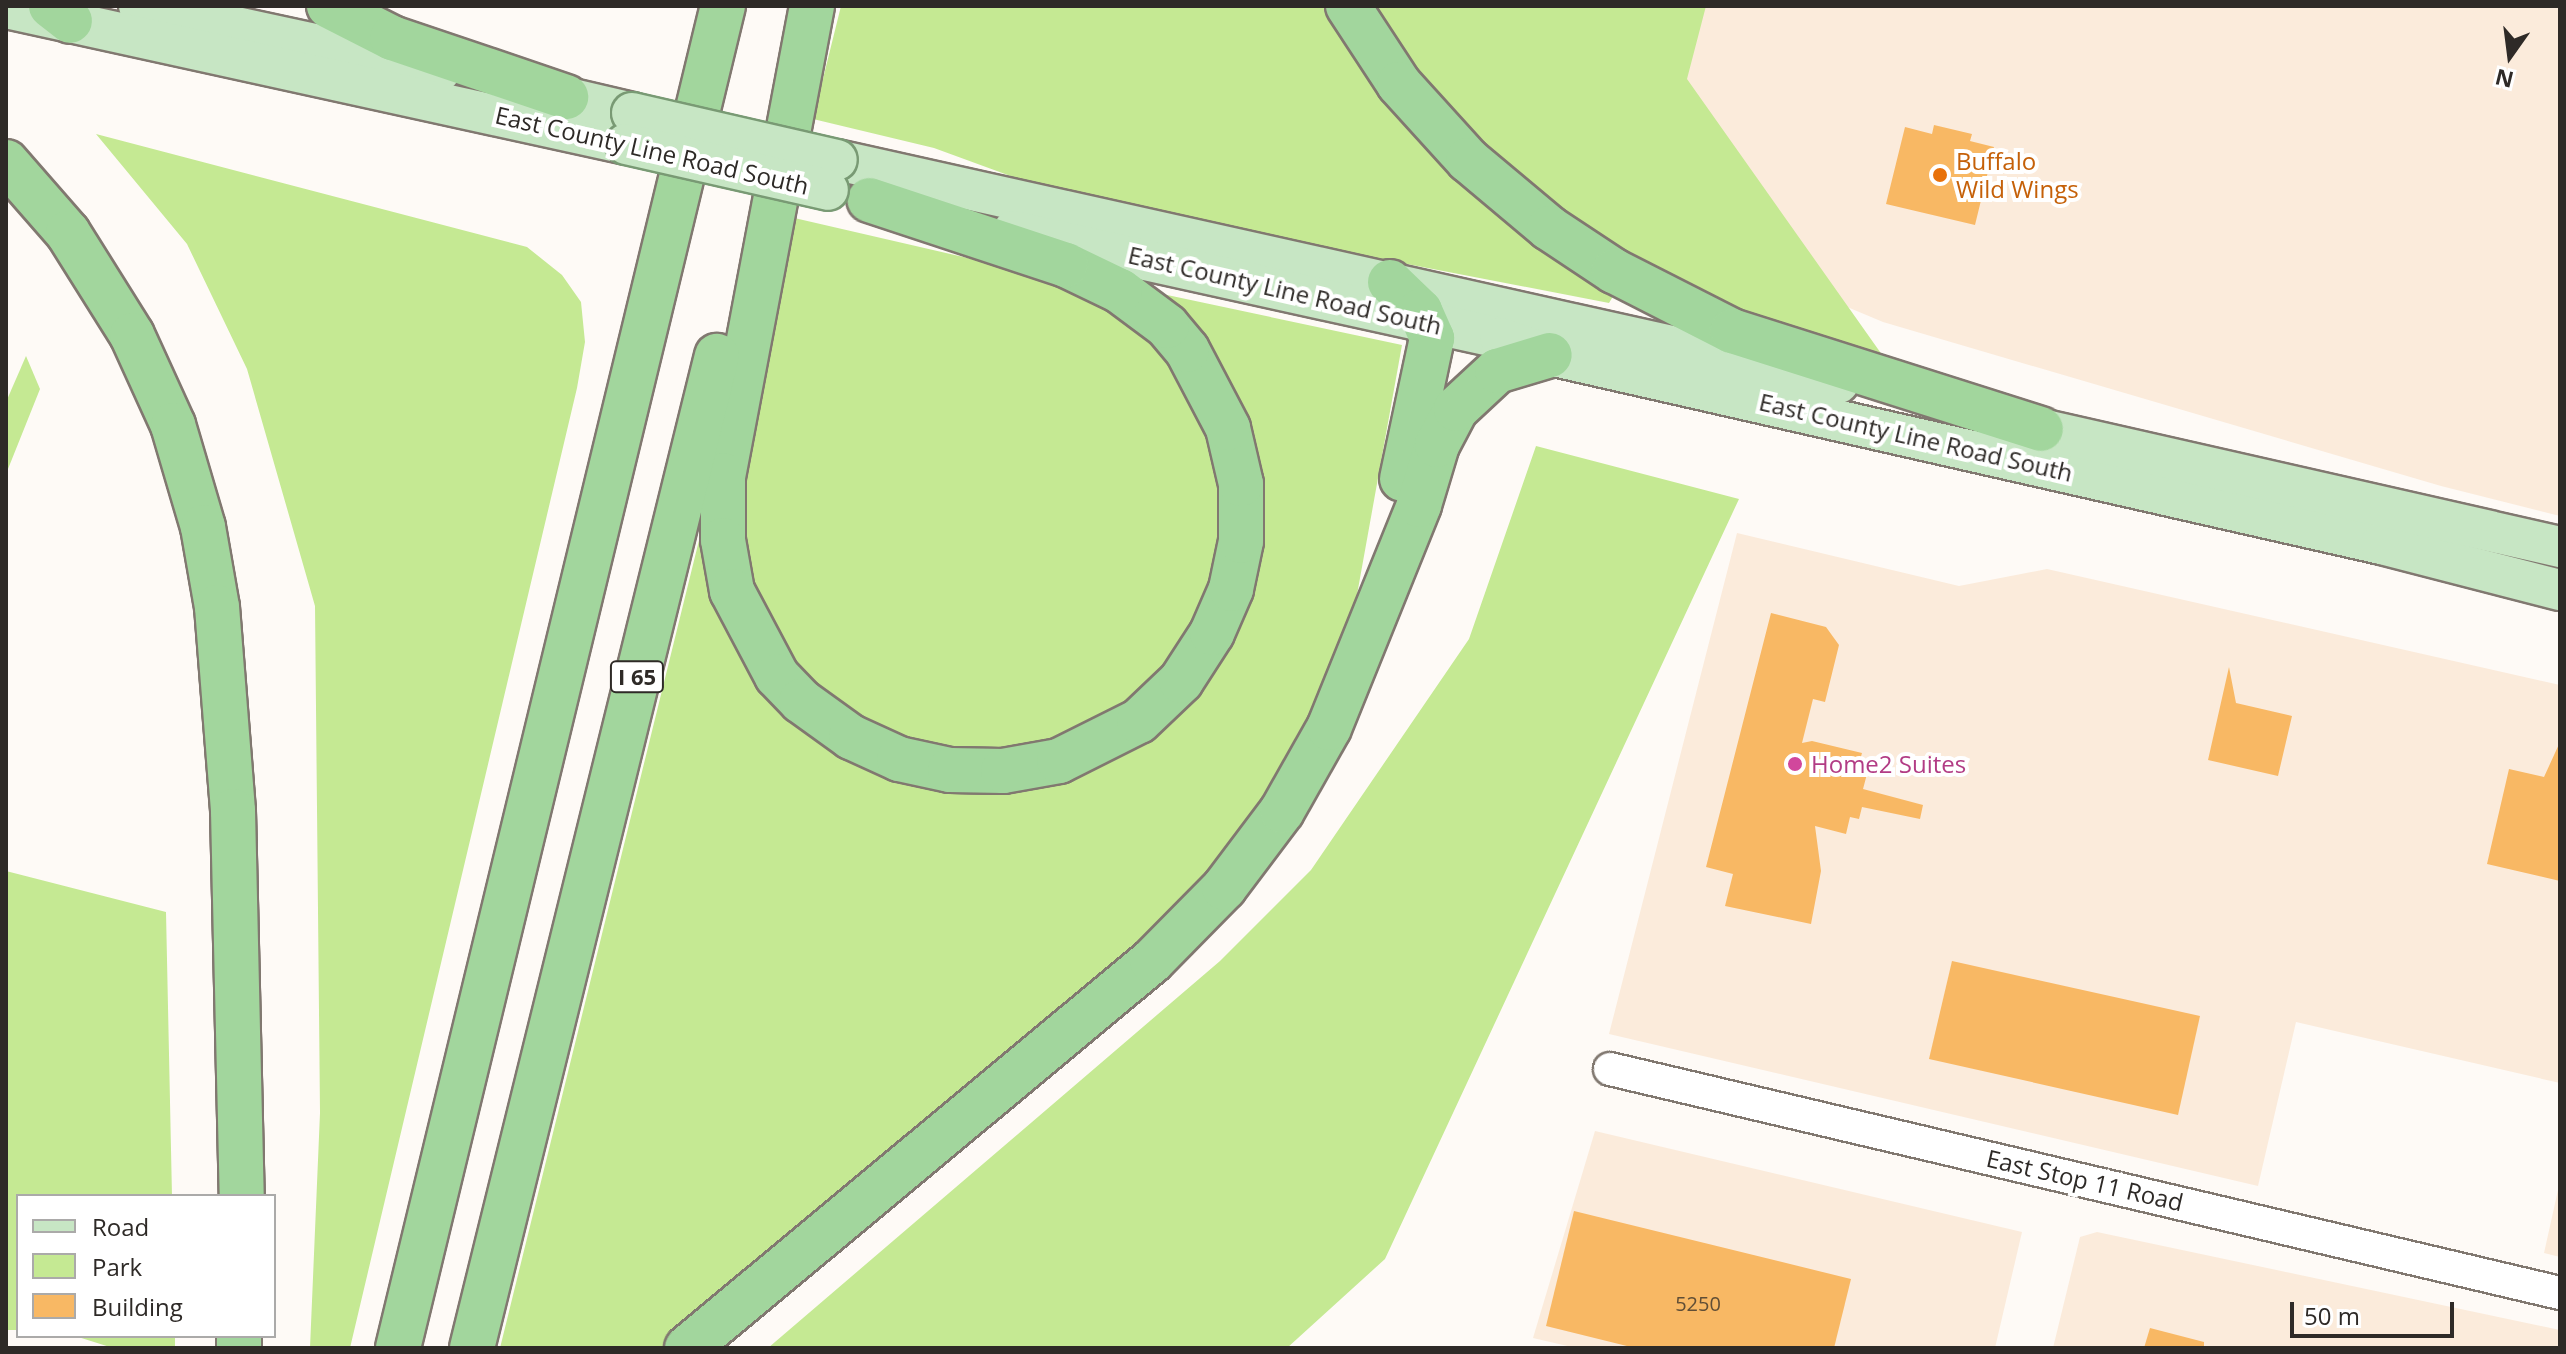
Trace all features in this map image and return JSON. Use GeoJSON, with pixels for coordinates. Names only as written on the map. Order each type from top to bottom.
{"type":"FeatureCollection","features":[{"type":"Feature","properties":{"kind":"highway"},"geometry":{"type":"LineString","coordinates":[[329,6],[392,38],[566,97]]}},
{"type":"Feature","properties":{"kind":"highway"},"geometry":{"type":"LineString","coordinates":[[655,280],[701,6]]}},
{"type":"Feature","properties":{"kind":"highway"},"geometry":{"type":"LineString","coordinates":[[398,1348],[723,6]]}},
{"type":"Feature","properties":{"kind":"highway","name":"I 65"},"geometry":{"type":"LineString","coordinates":[[472,1348],[803,6]]}},
{"type":"Feature","properties":{"kind":"highway"},"geometry":{"type":"LineString","coordinates":[[812,6],[723,475],[723,540],[732,591],[777,676],[813,711],[851,737],[899,759],[950,770],[1003,771],[1059,761],[1139,721],[1181,681],[1212,633],[1231,589],[1241,541],[1241,484],[1228,428],[1187,350],[1120,291],[1066,265],[845,183]]}},
{"type":"Feature","properties":{"kind":"highway"},"geometry":{"type":"LineString","coordinates":[[1348,6],[1399,84],[1468,160],[1549,228],[1614,271],[1732,331],[2041,429]]}},
{"type":"Feature","properties":{"kind":"highway"},"geometry":{"type":"LineString","coordinates":[[6,162],[68,233],[132,335],[173,425],[203,527],[217,607],[233,811],[242,1194]]}},
{"type":"Feature","properties":{"kind":"highway"},"geometry":{"type":"LineString","coordinates":[[1377,612],[1432,338],[1428,322],[1390,282]]}},
{"type":"Feature","properties":{"kind":"highway"},"geometry":{"type":"LineString","coordinates":[[687,1348],[1152,961],[1212,902],[1256,849],[1302,779],[1377,612],[1437,445],[1456,409],[1497,371],[1550,355]]}},
{"type":"Feature","properties":{"kind":"main road","name":"East County Line Road South"},"geometry":{"type":"LineString","coordinates":[[139,6],[566,97],[629,128]]}},
{"type":"Feature","properties":{"kind":"main road","name":"East County Line Road South"},"geometry":{"type":"LineString","coordinates":[[6,8],[60,14],[629,128],[845,183],[1428,322],[1550,355],[2381,544],[2560,590]]}},
{"type":"Feature","properties":{"kind":"main road","name":"East County Line Road South"},"geometry":{"type":"LineString","coordinates":[[845,183],[1390,282],[2560,547]]}},
{"type":"Feature","properties":{"kind":"street","name":"East Stop 11 Road"},"geometry":{"type":"LineString","coordinates":[[1610,1069],[2560,1293]]}},
{"type":"Feature","properties":{"kind":"shaded area"},"geometry":{"type":"Polygon","coordinates":[[[1451,6],[2560,6],[2560,516],[2441,486],[1883,322],[1718,253],[1451,6]]]}},
{"type":"Feature","properties":{"kind":"shaded area"},"geometry":{"type":"Polygon","coordinates":[[[1737,533],[1959,586],[2047,569],[2560,685],[2560,1083],[2296,1022],[2258,1186],[1609,1034],[1737,533]]]}},
{"type":"Feature","properties":{"kind":"shaded area"},"geometry":{"type":"Polygon","coordinates":[[[1595,1131],[2022,1232],[1995,1348],[1576,1348],[1533,1338],[1595,1131]]]}},
{"type":"Feature","properties":{"kind":"shaded area"},"geometry":{"type":"Polygon","coordinates":[[[2560,1181],[2560,1257],[2544,1253],[2560,1181]]]}},
{"type":"Feature","properties":{"kind":"shaded area"},"geometry":{"type":"Polygon","coordinates":[[[2097,1232],[2560,1330],[2560,1348],[2053,1348],[2080,1237],[2097,1232]]]}},
{"type":"Feature","properties":{"kind":"green space"},"geometry":{"type":"Polygon","coordinates":[[[841,6],[1331,6],[1618,288],[1609,303],[1381,259],[1016,178],[934,148],[813,119],[841,6]]]}},
{"type":"Feature","properties":{"kind":"green space"},"geometry":{"type":"Polygon","coordinates":[[[1366,6],[1706,6],[1687,79],[1885,359],[1785,331],[1640,268],[1485,154],[1417,80],[1366,6]]]}},
{"type":"Feature","properties":{"kind":"green space"},"geometry":{"type":"Polygon","coordinates":[[[96,134],[527,247],[562,275],[581,302],[585,342],[577,388],[350,1348],[310,1348],[320,1113],[315,606],[247,369],[187,244],[96,134]]]}},
{"type":"Feature","properties":{"kind":"green space"},"geometry":{"type":"Polygon","coordinates":[[[790,217],[1050,277],[1111,304],[1165,350],[1202,410],[1222,472],[1221,559],[1191,631],[1151,685],[1104,723],[1046,748],[983,754],[924,749],[869,729],[809,687],[766,630],[742,566],[736,502],[790,217]]]}},
{"type":"Feature","properties":{"kind":"green space"},"geometry":{"type":"Polygon","coordinates":[[[1153,292],[1402,345],[1353,617],[1336,676],[1236,846],[1108,973],[662,1348],[500,1348],[704,520],[756,673],[982,786],[1184,702],[1258,486],[1153,292]]]}},
{"type":"Feature","properties":{"kind":"green space"},"geometry":{"type":"Polygon","coordinates":[[[26,356],[40,389],[6,474],[6,402],[26,356]]]}},
{"type":"Feature","properties":{"kind":"green space"},"geometry":{"type":"Polygon","coordinates":[[[1536,446],[1739,499],[1385,1259],[1287,1348],[768,1348],[1220,961],[1311,870],[1469,639],[1536,446]]]}},
{"type":"Feature","properties":{"kind":"green space"},"geometry":{"type":"Polygon","coordinates":[[[6,871],[166,912],[172,1194],[16,1194],[16,1330],[6,1330],[6,871]]]}},
{"type":"Feature","properties":{"kind":"green space"},"geometry":{"type":"Polygon","coordinates":[[[81,1338],[175,1338],[175,1348],[113,1348],[81,1338]]]}},
{"type":"Feature","properties":{"kind":"building","name":"Buffalo Wild Wings"},"geometry":{"type":"Polygon","coordinates":[[[1934,125],[1972,134],[1970,141],[1994,147],[1975,225],[1886,204],[1905,127],[1932,134],[1934,125]]]}},
{"type":"Feature","properties":{"kind":"building","name":"Home2 Suites"},"geometry":{"type":"Polygon","coordinates":[[[1771,613],[1826,627],[1839,645],[1825,702],[1813,699],[1802,743],[1812,741],[1862,753],[1857,771],[1867,774],[1863,789],[1923,805],[1920,819],[1862,807],[1859,819],[1850,817],[1846,834],[1815,826],[1821,871],[1811,924],[1725,906],[1733,874],[1706,867],[1771,613]]]}},
{"type":"Feature","properties":{"kind":"building"},"geometry":{"type":"Polygon","coordinates":[[[2229,667],[2236,703],[2292,716],[2278,776],[2208,760],[2229,667]]]}},
{"type":"Feature","properties":{"kind":"building"},"geometry":{"type":"Polygon","coordinates":[[[2560,742],[2560,881],[2487,864],[2509,769],[2544,777],[2560,742]]]}},
{"type":"Feature","properties":{"kind":"building"},"geometry":{"type":"Polygon","coordinates":[[[1952,961],[2200,1016],[2178,1115],[1929,1059],[1952,961]]]}},
{"type":"Feature","properties":{"kind":"building"},"geometry":{"type":"Polygon","coordinates":[[[1574,1211],[1851,1279],[1834,1348],[1635,1348],[1546,1326],[1574,1211]]]}},
{"type":"Feature","properties":{"kind":"building"},"geometry":{"type":"Polygon","coordinates":[[[2150,1328],[2204,1342],[2204,1348],[2144,1348],[2150,1328]]]}},
{"type":"Feature","properties":{"kind":"place","name":"Buffalo Wild Wings"},"geometry":{"type":"Point","coordinates":[1940,175]}},
{"type":"Feature","properties":{"kind":"place","name":"Home2 Suites"},"geometry":{"type":"Point","coordinates":[1795,764]}}]}
